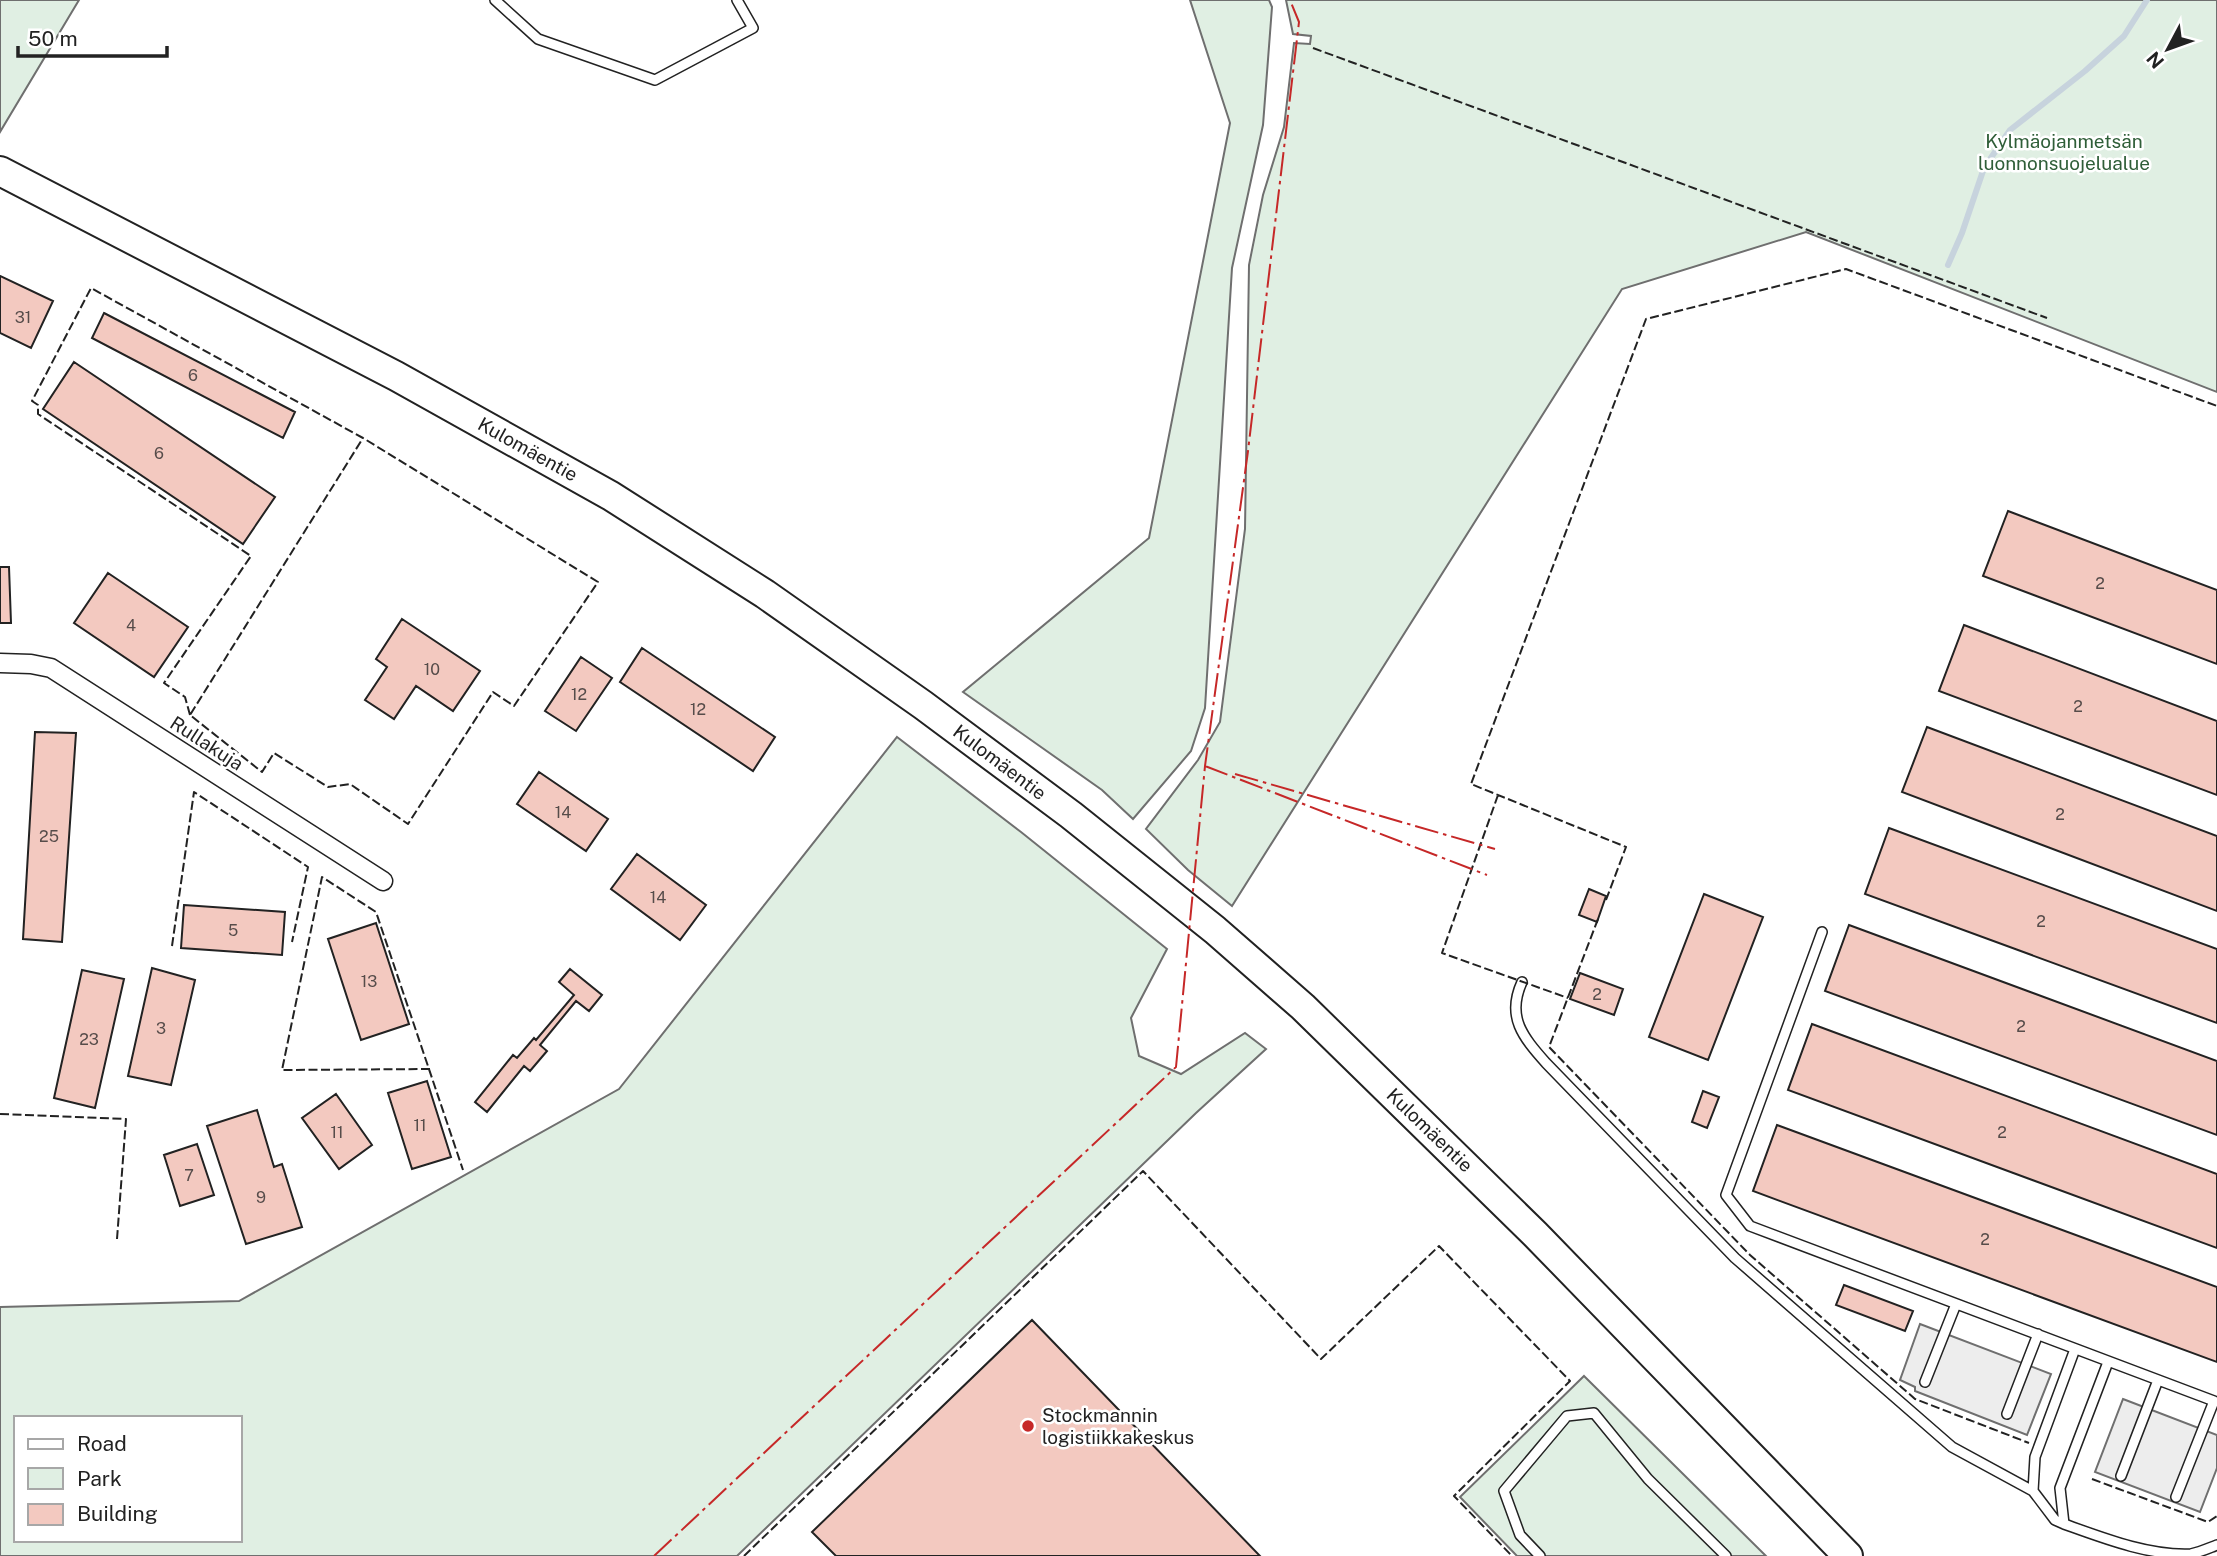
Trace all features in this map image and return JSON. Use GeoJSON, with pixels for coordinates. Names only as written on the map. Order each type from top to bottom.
{"type":"FeatureCollection","features":[{"type":"Feature","properties":{"kind":"main road","name":"Kulomäentie"},"geometry":{"type":"LineString","coordinates":[[0,171],[396,376],[611,496],[765,594],[923,705],[1071,815],[1215,930],[1303,1007],[1535,1234],[1848,1556]]}},
{"type":"Feature","properties":{"kind":"street","name":"Rullakuja"},"geometry":{"type":"LineString","coordinates":[[0,663],[51,668],[383,881]]}},
{"type":"Feature","properties":{"kind":"lane"},"geometry":{"type":"LineString","coordinates":[[495,0],[538,39],[655,80],[753,28],[737,0]]}},
{"type":"Feature","properties":{"kind":"lane"},"geometry":{"type":"LineString","coordinates":[[1822,932],[1726,1195],[1750,1226],[2214,1401],[2176,1497]]}},
{"type":"Feature","properties":{"kind":"lane"},"geometry":{"type":"LineString","coordinates":[[1522,982],[1515,1014],[1524,1037],[1546,1063],[1735,1258],[1952,1447],[2033,1491],[2055,1520],[2064,1524],[2141,1551],[2166,1555],[2191,1554],[2217,1545]]}},
{"type":"Feature","properties":{"kind":"lane"},"geometry":{"type":"LineString","coordinates":[[1926,1382],[1956,1304]]}},
{"type":"Feature","properties":{"kind":"lane"},"geometry":{"type":"LineString","coordinates":[[2007,1414],[2038,1334]]}},
{"type":"Feature","properties":{"kind":"lane"},"geometry":{"type":"LineString","coordinates":[[2033,1491],[2035,1457],[2040,1439],[2075,1349]]}},
{"type":"Feature","properties":{"kind":"lane"},"geometry":{"type":"LineString","coordinates":[[2064,1524],[2060,1488],[2108,1362]]}},
{"type":"Feature","properties":{"kind":"lane"},"geometry":{"type":"LineString","coordinates":[[2121,1476],[2158,1380]]}},
{"type":"Feature","properties":{"kind":"lane"},"geometry":{"type":"LineString","coordinates":[[1540,1556],[1520,1535],[1504,1492],[1567,1416],[1594,1413],[1648,1479],[1726,1556]]}},
{"type":"Feature","properties":{"kind":"green space"},"geometry":{"type":"Polygon","coordinates":[[[0,0],[79,0],[0,132],[0,0]]]}},
{"type":"Feature","properties":{"kind":"green space"},"geometry":{"type":"Polygon","coordinates":[[[1190,0],[1269,0],[1272,7],[1263,125],[1232,268],[1205,708],[1191,751],[1133,819],[1102,790],[963,692],[1149,538],[1230,123],[1190,0]]]}},
{"type":"Feature","properties":{"kind":"green space","name":"Kylmäojanmetsän luonnonsuojelualue"},"geometry":{"type":"Polygon","coordinates":[[[1286,0],[2217,0],[2217,392],[1806,232],[1622,289],[1232,906],[1188,870],[1146,829],[1198,760],[1220,722],[1245,529],[1249,265],[1263,195],[1284,127],[1294,43],[1310,44],[1311,36],[1293,34],[1286,0]]]}},
{"type":"Feature","properties":{"kind":"green space"},"geometry":{"type":"Polygon","coordinates":[[[897,737],[1167,949],[1131,1018],[1139,1056],[1181,1074],[1245,1033],[1266,1049],[1196,1113],[737,1556],[0,1556],[0,1307],[239,1301],[619,1089],[897,737]]]}},
{"type":"Feature","properties":{"kind":"green space"},"geometry":{"type":"Polygon","coordinates":[[[1584,1376],[1766,1556],[1517,1556],[1460,1497],[1584,1376]]]}},
{"type":"Feature","properties":{"kind":"shaded area"},"geometry":{"type":"Polygon","coordinates":[[[1920,1324],[2051,1374],[2027,1435],[1915,1391],[1915,1387],[1900,1380],[1920,1324]]]}},
{"type":"Feature","properties":{"kind":"shaded area"},"geometry":{"type":"Polygon","coordinates":[[[2123,1399],[2217,1435],[2217,1468],[2200,1512],[2095,1472],[2123,1399]]]}},
{"type":"Feature","properties":{"kind":"building"},"geometry":{"type":"Polygon","coordinates":[[[0,276],[53,301],[31,348],[0,333],[0,276]]]}},
{"type":"Feature","properties":{"kind":"building"},"geometry":{"type":"Polygon","coordinates":[[[104,313],[295,412],[283,438],[92,338],[104,313]]]}},
{"type":"Feature","properties":{"kind":"building"},"geometry":{"type":"Polygon","coordinates":[[[74,362],[275,497],[243,544],[43,409],[74,362]]]}},
{"type":"Feature","properties":{"kind":"building"},"geometry":{"type":"Polygon","coordinates":[[[2008,511],[2217,590],[2217,664],[1983,576],[2008,511]]]}},
{"type":"Feature","properties":{"kind":"building"},"geometry":{"type":"Polygon","coordinates":[[[0,567],[9,567],[11,623],[0,623],[0,567]]]}},
{"type":"Feature","properties":{"kind":"building"},"geometry":{"type":"Polygon","coordinates":[[[108,573],[188,627],[154,677],[74,623],[108,573]]]}},
{"type":"Feature","properties":{"kind":"building"},"geometry":{"type":"Polygon","coordinates":[[[402,619],[480,671],[453,711],[416,686],[394,719],[365,700],[387,667],[376,659],[402,619]]]}},
{"type":"Feature","properties":{"kind":"building"},"geometry":{"type":"Polygon","coordinates":[[[1964,625],[2217,721],[2217,795],[1939,691],[1964,625]]]}},
{"type":"Feature","properties":{"kind":"building"},"geometry":{"type":"Polygon","coordinates":[[[642,648],[775,737],[753,771],[620,682],[642,648]]]}},
{"type":"Feature","properties":{"kind":"building"},"geometry":{"type":"Polygon","coordinates":[[[581,657],[612,678],[576,731],[545,711],[581,657]]]}},
{"type":"Feature","properties":{"kind":"building"},"geometry":{"type":"Polygon","coordinates":[[[1927,727],[2217,836],[2217,911],[1902,792],[1927,727]]]}},
{"type":"Feature","properties":{"kind":"building"},"geometry":{"type":"Polygon","coordinates":[[[35,732],[76,733],[62,942],[23,939],[35,732]]]}},
{"type":"Feature","properties":{"kind":"building"},"geometry":{"type":"Polygon","coordinates":[[[539,772],[608,819],[586,851],[517,804],[539,772]]]}},
{"type":"Feature","properties":{"kind":"building"},"geometry":{"type":"Polygon","coordinates":[[[1889,828],[2217,949],[2217,1023],[1865,894],[1889,828]]]}},
{"type":"Feature","properties":{"kind":"building"},"geometry":{"type":"Polygon","coordinates":[[[637,854],[706,905],[680,940],[611,889],[637,854]]]}},
{"type":"Feature","properties":{"kind":"building"},"geometry":{"type":"Polygon","coordinates":[[[1589,889],[1606,896],[1597,922],[1579,915],[1589,889]]]}},
{"type":"Feature","properties":{"kind":"building"},"geometry":{"type":"Polygon","coordinates":[[[1704,894],[1763,917],[1708,1060],[1649,1037],[1704,894]]]}},
{"type":"Feature","properties":{"kind":"building"},"geometry":{"type":"Polygon","coordinates":[[[184,905],[285,912],[282,955],[181,948],[184,905]]]}},
{"type":"Feature","properties":{"kind":"building"},"geometry":{"type":"Polygon","coordinates":[[[376,923],[409,1024],[361,1040],[328,939],[376,923]]]}},
{"type":"Feature","properties":{"kind":"building"},"geometry":{"type":"Polygon","coordinates":[[[1849,925],[2217,1061],[2217,1135],[1825,991],[1849,925]]]}},
{"type":"Feature","properties":{"kind":"building"},"geometry":{"type":"Polygon","coordinates":[[[152,968],[195,980],[171,1085],[128,1076],[152,968]]]}},
{"type":"Feature","properties":{"kind":"building"},"geometry":{"type":"Polygon","coordinates":[[[570,969],[602,995],[589,1011],[576,1001],[540,1045],[547,1051],[530,1071],[524,1066],[487,1112],[475,1102],[513,1055],[517,1058],[534,1038],[536,1040],[574,995],[559,982],[570,969]]]}},
{"type":"Feature","properties":{"kind":"building"},"geometry":{"type":"Polygon","coordinates":[[[82,970],[124,979],[95,1108],[54,1098],[82,970]]]}},
{"type":"Feature","properties":{"kind":"building"},"geometry":{"type":"Polygon","coordinates":[[[1580,973],[1623,989],[1614,1015],[1570,999],[1580,973]]]}},
{"type":"Feature","properties":{"kind":"building"},"geometry":{"type":"Polygon","coordinates":[[[1812,1024],[2217,1174],[2217,1248],[1788,1090],[1812,1024]]]}},
{"type":"Feature","properties":{"kind":"building"},"geometry":{"type":"Polygon","coordinates":[[[427,1081],[451,1157],[412,1169],[388,1093],[427,1081]]]}},
{"type":"Feature","properties":{"kind":"building"},"geometry":{"type":"Polygon","coordinates":[[[1703,1091],[1719,1097],[1707,1128],[1692,1122],[1703,1091]]]}},
{"type":"Feature","properties":{"kind":"building"},"geometry":{"type":"Polygon","coordinates":[[[336,1094],[372,1145],[339,1169],[302,1118],[336,1094]]]}},
{"type":"Feature","properties":{"kind":"building"},"geometry":{"type":"Polygon","coordinates":[[[257,1110],[274,1167],[282,1164],[302,1227],[246,1244],[207,1126],[257,1110]]]}},
{"type":"Feature","properties":{"kind":"building"},"geometry":{"type":"Polygon","coordinates":[[[1777,1125],[2217,1287],[2217,1362],[1753,1191],[1777,1125]]]}},
{"type":"Feature","properties":{"kind":"building"},"geometry":{"type":"Polygon","coordinates":[[[197,1144],[214,1195],[180,1206],[164,1155],[197,1144]]]}},
{"type":"Feature","properties":{"kind":"building"},"geometry":{"type":"Polygon","coordinates":[[[1844,1285],[1913,1311],[1905,1331],[1836,1305],[1844,1285]]]}},
{"type":"Feature","properties":{"kind":"building","name":"Stockmannin logistiikkakeskus"},"geometry":{"type":"Polygon","coordinates":[[[1032,1320],[1260,1556],[836,1556],[812,1532],[1032,1320]]]}},
{"type":"Feature","properties":{"kind":"waterway"},"geometry":{"type":"LineString","coordinates":[[1948,265],[1984,168],[2010,130],[2085,71],[2124,36],[2147,0]]}},
{"type":"Feature","properties":{"kind":"fence"},"geometry":{"type":"LineString","coordinates":[[1313,48],[2047,318]]}},
{"type":"Feature","properties":{"kind":"fence"},"geometry":{"type":"LineString","coordinates":[[1606,900],[1626,847],[1471,784],[1646,319],[1846,269],[2217,406]]}},
{"type":"Feature","properties":{"kind":"fence"},"geometry":{"type":"LineString","coordinates":[[190,715],[185,697],[164,683],[251,556],[38,414],[38,405],[32,401],[91,288],[363,438],[598,582],[514,706],[493,692],[408,824],[350,784],[328,787],[274,753],[262,772],[190,715],[363,438]]}},
{"type":"Feature","properties":{"kind":"fence"},"geometry":{"type":"LineString","coordinates":[[172,946],[194,792],[308,867],[292,942]]}},
{"type":"Feature","properties":{"kind":"fence"},"geometry":{"type":"LineString","coordinates":[[1498,795],[1442,953],[1568,998]]}},
{"type":"Feature","properties":{"kind":"fence"},"geometry":{"type":"LineString","coordinates":[[430,1069],[282,1070],[322,877],[376,912],[463,1170]]}},
{"type":"Feature","properties":{"kind":"fence"},"geometry":{"type":"LineString","coordinates":[[1598,919],[1549,1047],[1750,1255],[1915,1399],[2029,1443]]}},
{"type":"Feature","properties":{"kind":"fence"},"geometry":{"type":"LineString","coordinates":[[0,1114],[126,1119],[117,1239]]}},
{"type":"Feature","properties":{"kind":"fence"},"geometry":{"type":"LineString","coordinates":[[744,1556],[1143,1171],[1321,1359],[1439,1246],[1570,1381],[1454,1496],[1512,1556]]}},
{"type":"Feature","properties":{"kind":"fence"},"geometry":{"type":"LineString","coordinates":[[2092,1479],[2208,1522],[2217,1516]]}},
{"type":"Feature","properties":{"kind":"power"},"geometry":{"type":"LineString","coordinates":[[654,1556],[1176,1067],[1205,766],[1248,451],[1299,22],[1290,0]]}},
{"type":"Feature","properties":{"kind":"power"},"geometry":{"type":"LineString","coordinates":[[1205,766],[1487,875]]}},
{"type":"Feature","properties":{"kind":"power"},"geometry":{"type":"LineString","coordinates":[[1235,774],[1495,849]]}},
{"type":"Feature","properties":{"kind":"place","name":"Stockmannin logistiikkakeskus"},"geometry":{"type":"Point","coordinates":[1028,1426]}}]}
